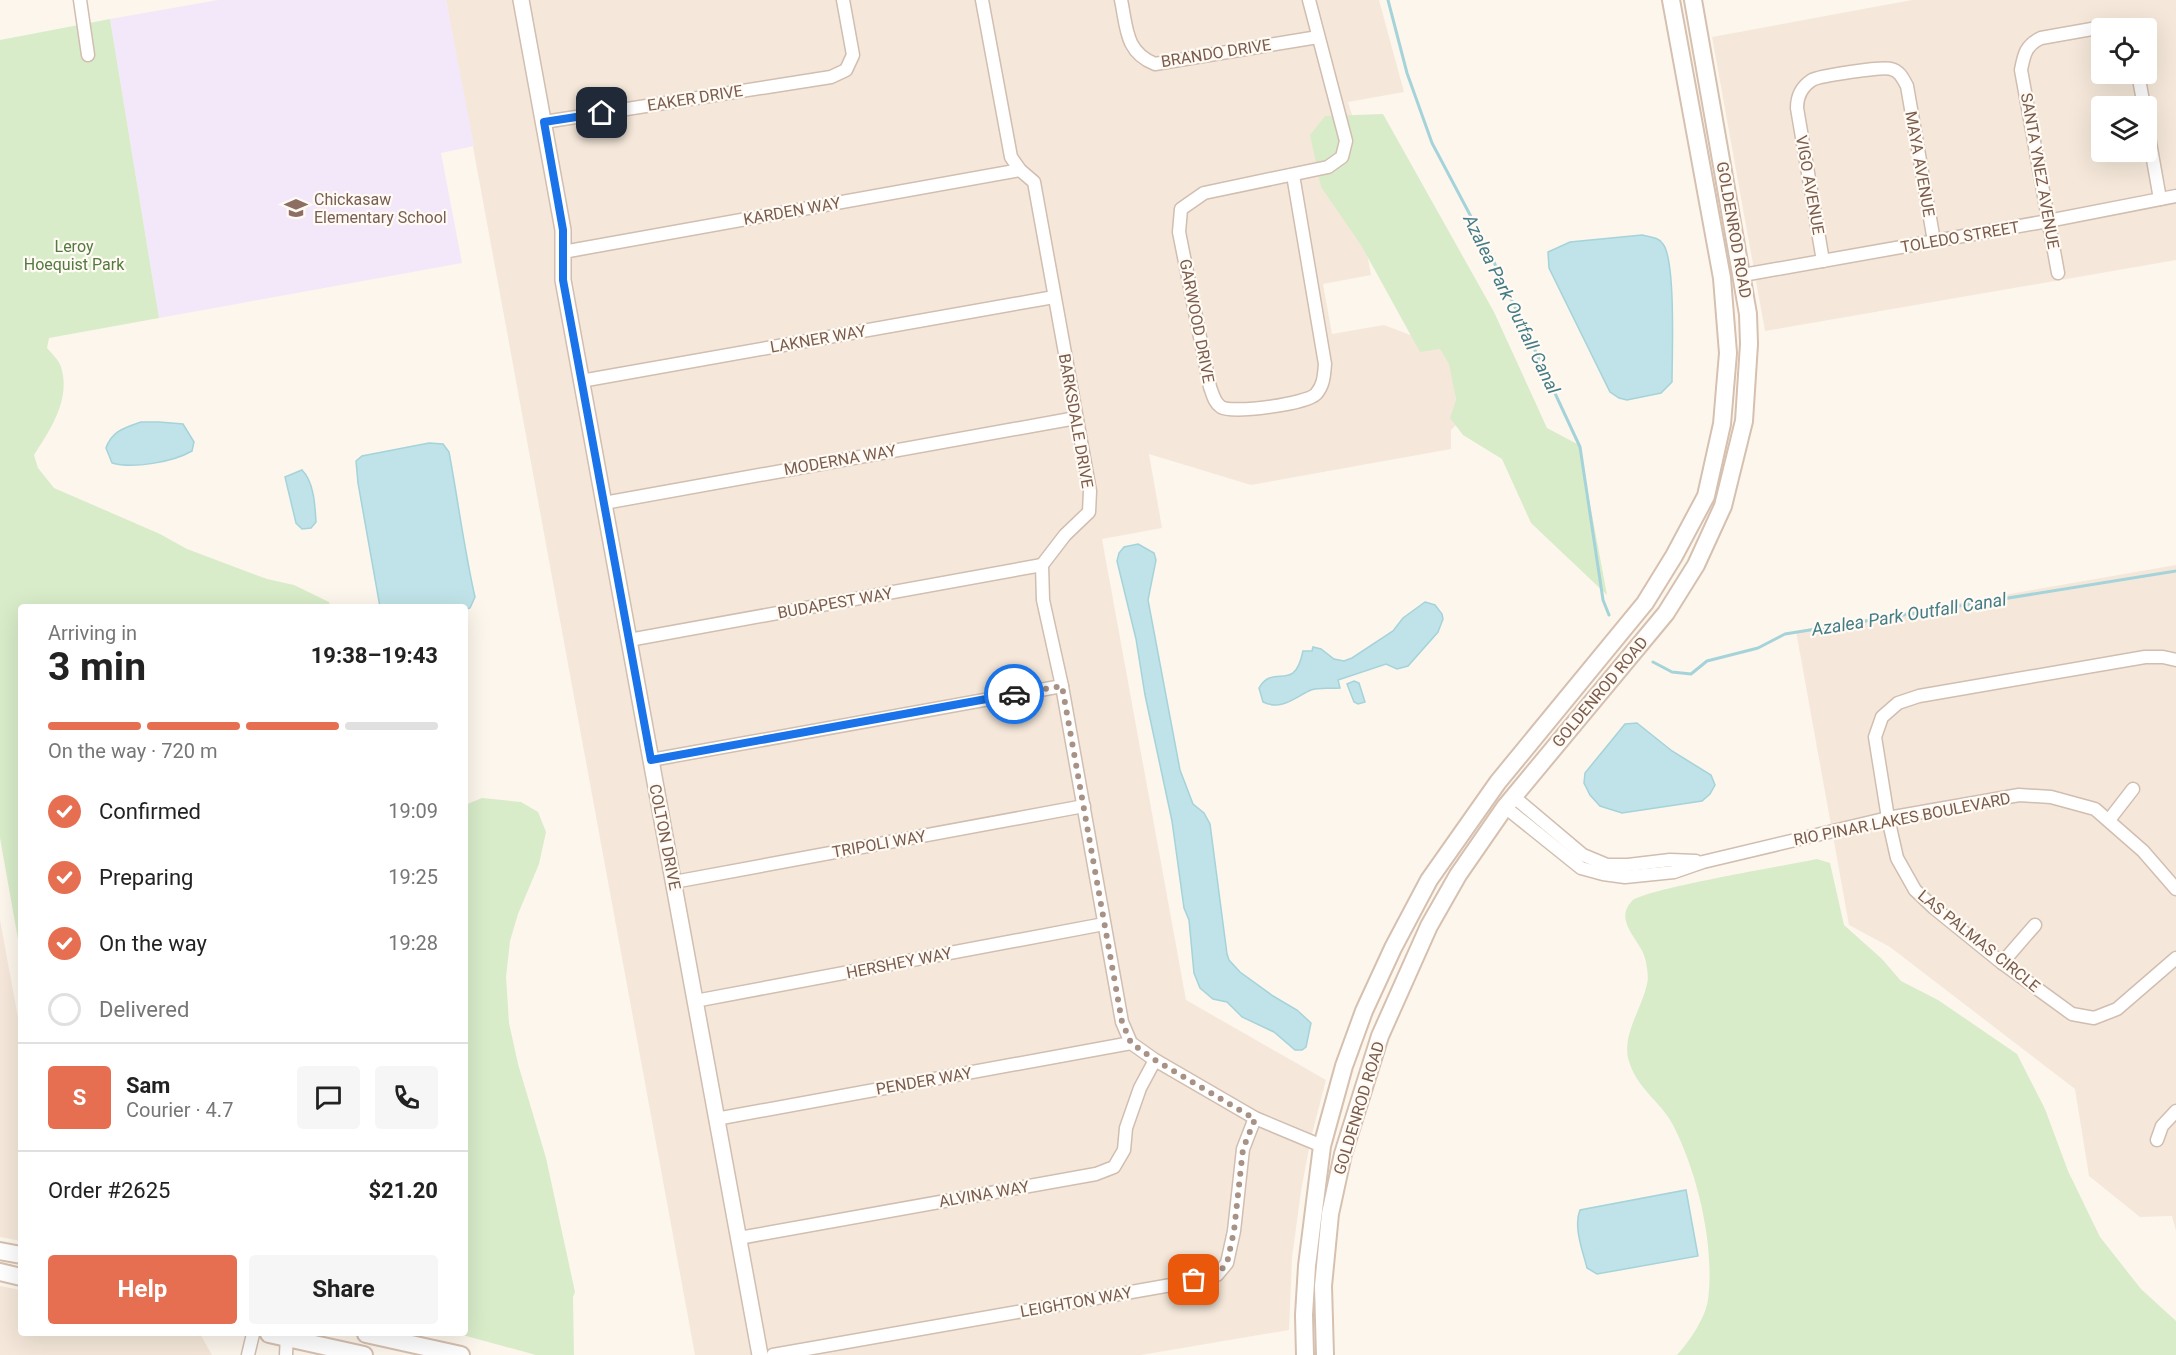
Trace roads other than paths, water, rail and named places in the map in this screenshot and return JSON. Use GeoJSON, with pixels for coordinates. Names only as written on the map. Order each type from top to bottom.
{"type":"FeatureCollection","features":[{"type":"Feature","properties":{"kind":"main road"},"geometry":{"type":"LineString","coordinates":[[1673,0],[1686,13],[1694,51],[1704,60]]}},
{"type":"Feature","properties":{"kind":"main road","name":"GOLDENROD ROAD"},"geometry":{"type":"LineString","coordinates":[[1305,1355],[1304,1315],[1307,1266],[1322,1146],[1344,1066],[1364,1011],[1393,948],[1429,880],[1498,782],[1645,603],[1674,556],[1706,496],[1722,424],[1728,353],[1726,310],[1673,0]]}},
{"type":"Feature","properties":{"kind":"main road","name":"GOLDENROD ROAD"},"geometry":{"type":"LineString","coordinates":[[1324,1355],[1323,1286],[1330,1214],[1350,1128],[1380,1036],[1419,949],[1458,874],[1478,844],[1666,613],[1696,565],[1724,506],[1744,421],[1749,344],[1748,314],[1743,275],[1693,0]]}},
{"type":"Feature","properties":{"kind":"main road"},"geometry":{"type":"LineString","coordinates":[[1707,540],[1709,515],[1715,498],[1716,482],[1710,477]]}},
{"type":"Feature","properties":{"kind":"main road"},"geometry":{"type":"LineString","coordinates":[[1510,802],[1508,783],[1525,760],[1528,747]]}},
{"type":"Feature","properties":{"kind":"main road"},"geometry":{"type":"LineString","coordinates":[[1478,844],[1498,782]]}},
{"type":"Feature","properties":{"kind":"main road"},"geometry":{"type":"LineString","coordinates":[[1344,1066],[1340,1112],[1341,1121],[1350,1128]]}},
{"type":"Feature","properties":{"kind":"main road"},"geometry":{"type":"LineString","coordinates":[[1322,1146],[1330,1160],[1328,1190],[1330,1214]]}},
{"type":"Feature","properties":{"kind":"main road"},"geometry":{"type":"LineString","coordinates":[[0,1251],[18,1255]]}},
{"type":"Feature","properties":{"kind":"main road"},"geometry":{"type":"LineString","coordinates":[[0,1272],[18,1276]]}},
{"type":"Feature","properties":{"kind":"main road"},"geometry":{"type":"LineString","coordinates":[[287,1336],[364,1355]]}},
{"type":"Feature","properties":{"kind":"main road"},"geometry":{"type":"LineString","coordinates":[[375,1336],[461,1355]]}},
{"type":"Feature","properties":{"kind":"street"},"geometry":{"type":"LineString","coordinates":[[80,0],[88,55]]}},
{"type":"Feature","properties":{"kind":"street","name":"COLTON DRIVE"},"geometry":{"type":"LineString","coordinates":[[520,0],[563,230],[563,280],[760,1355]]}},
{"type":"Feature","properties":{"kind":"street","name":"EAKER DRIVE"},"geometry":{"type":"LineString","coordinates":[[544,122],[831,77],[846,70],[853,55],[843,0]]}},
{"type":"Feature","properties":{"kind":"street","name":"BARKSDALE DRIVE"},"geometry":{"type":"LineString","coordinates":[[982,0],[1011,157],[1020,170],[1034,182],[1090,491],[1089,512],[1065,535],[1042,565]]}},
{"type":"Feature","properties":{"kind":"street","name":"BRANDO DRIVE"},"geometry":{"type":"LineString","coordinates":[[1121,0],[1130,43],[1142,59],[1155,64],[1318,37]]}},
{"type":"Feature","properties":{"kind":"street","name":"GARWOOD DRIVE"},"geometry":{"type":"LineString","coordinates":[[1293,175],[1325,364],[1324,380],[1315,394],[1303,400],[1240,410],[1223,408],[1214,400],[1210,387],[1179,232],[1182,209],[1204,193],[1328,167],[1342,157],[1346,141],[1309,0]]}},
{"type":"Feature","properties":{"kind":"street","name":"SANTA YNEZ AVENUE"},"geometry":{"type":"LineString","coordinates":[[2058,273],[2021,70],[2024,54],[2032,42],[2041,38],[2091,29]]}},
{"type":"Feature","properties":{"kind":"street","name":"MAYA AVENUE"},"geometry":{"type":"LineString","coordinates":[[1797,108],[1797,96],[1814,78],[1878,68],[1891,69],[1899,73],[1907,86],[1934,242]]}},
{"type":"Feature","properties":{"kind":"street","name":"VIGO AVENUE"},"geometry":{"type":"LineString","coordinates":[[1797,108],[1823,261]]}},
{"type":"Feature","properties":{"kind":"street"},"geometry":{"type":"LineString","coordinates":[[2153,162],[2160,199]]}},
{"type":"Feature","properties":{"kind":"street","name":"KARDEN WAY"},"geometry":{"type":"LineString","coordinates":[[563,252],[1020,170]]}},
{"type":"Feature","properties":{"kind":"street","name":"TOLEDO STREET"},"geometry":{"type":"LineString","coordinates":[[1743,275],[1934,242],[2176,196]]}},
{"type":"Feature","properties":{"kind":"street","name":"LAKNER WAY"},"geometry":{"type":"LineString","coordinates":[[581,381],[1054,297]]}},
{"type":"Feature","properties":{"kind":"street","name":"MODERNA WAY"},"geometry":{"type":"LineString","coordinates":[[604,503],[1076,418]]}},
{"type":"Feature","properties":{"kind":"street"},"geometry":{"type":"LineString","coordinates":[[1042,565],[1043,600],[1062,686],[1122,1022],[1131,1043],[1155,1060],[1255,1119],[1322,1146]]}},
{"type":"Feature","properties":{"kind":"street","name":"BUDAPEST WAY"},"geometry":{"type":"LineString","coordinates":[[629,640],[1042,565]]}},
{"type":"Feature","properties":{"kind":"street","name":"LAS PALMAS CIRCLE"},"geometry":{"type":"LineString","coordinates":[[2176,660],[2145,657],[1919,696],[1898,703],[1882,717],[1875,737],[1897,858],[1915,890],[2002,963],[2072,1014],[2094,1018],[2117,1009],[2176,958]]}},
{"type":"Feature","properties":{"kind":"street"},"geometry":{"type":"LineString","coordinates":[[651,760],[1062,686]]}},
{"type":"Feature","properties":{"kind":"street"},"geometry":{"type":"LineString","coordinates":[[2109,820],[2133,789]]}},
{"type":"Feature","properties":{"kind":"street","name":"RIO PINAR LAKES BOULEVARD"},"geometry":{"type":"LineString","coordinates":[[1510,802],[1581,868],[1625,877],[1674,872],[1703,862],[1888,818],[2019,795],[2051,797],[2095,809],[2143,851],[2176,889]]}},
{"type":"Feature","properties":{"kind":"street","name":"TRIPOLI WAY"},"geometry":{"type":"LineString","coordinates":[[674,882],[1084,806]]}},
{"type":"Feature","properties":{"kind":"street","name":"HERSHEY WAY"},"geometry":{"type":"LineString","coordinates":[[695,1001],[1104,924]]}},
{"type":"Feature","properties":{"kind":"street"},"geometry":{"type":"LineString","coordinates":[[2002,963],[2035,925]]}},
{"type":"Feature","properties":{"kind":"street","name":"PENDER WAY"},"geometry":{"type":"LineString","coordinates":[[716,1119],[1131,1043]]}},
{"type":"Feature","properties":{"kind":"street","name":"ALVINA WAY"},"geometry":{"type":"LineString","coordinates":[[739,1238],[1096,1174],[1114,1167],[1124,1150],[1126,1128],[1140,1088],[1155,1060]]}},
{"type":"Feature","properties":{"kind":"street"},"geometry":{"type":"LineString","coordinates":[[2157,1140],[2162,1126],[2176,1112]]}},
{"type":"Feature","properties":{"kind":"street","name":"LEIGHTON WAY"},"geometry":{"type":"LineString","coordinates":[[773,1355],[1217,1275],[1227,1263],[1234,1231],[1243,1149],[1255,1119]]}},
{"type":"Feature","properties":{"kind":"street"},"geometry":{"type":"LineString","coordinates":[[248,1355],[253,1336]]}},
{"type":"Feature","properties":{"kind":"street"},"geometry":{"type":"LineString","coordinates":[[286,1355],[287,1336]]}},
{"type":"Feature","properties":{"kind":"water"},"geometry":{"type":"Polygon","coordinates":[[[1642,235],[1659,240],[1667,254],[1672,288],[1672,382],[1661,393],[1627,400],[1610,392],[1549,268],[1548,252],[1570,242],[1642,235]]]}},
{"type":"Feature","properties":{"kind":"water"},"geometry":{"type":"Polygon","coordinates":[[[141,422],[183,424],[194,442],[192,451],[153,463],[121,465],[112,463],[106,448],[109,442],[124,428],[141,422]]]}},
{"type":"Feature","properties":{"kind":"water"},"geometry":{"type":"Polygon","coordinates":[[[429,443],[443,444],[449,452],[475,597],[470,608],[468,609],[468,604],[379,604],[358,483],[356,461],[362,456],[429,443]]]}},
{"type":"Feature","properties":{"kind":"water"},"geometry":{"type":"Polygon","coordinates":[[[302,470],[311,487],[316,522],[311,528],[302,529],[296,523],[285,477],[302,470]]]}},
{"type":"Feature","properties":{"kind":"water"},"geometry":{"type":"Polygon","coordinates":[[[1138,544],[1154,553],[1156,560],[1148,600],[1180,770],[1193,804],[1204,813],[1210,824],[1227,954],[1229,960],[1240,972],[1297,1010],[1311,1023],[1306,1047],[1302,1050],[1295,1050],[1274,1032],[1242,1017],[1227,1002],[1213,999],[1200,988],[1194,973],[1189,920],[1184,908],[1172,821],[1145,695],[1136,639],[1117,561],[1124,547],[1138,544]]]}},
{"type":"Feature","properties":{"kind":"water"},"geometry":{"type":"Polygon","coordinates":[[[1425,602],[1435,605],[1443,619],[1438,632],[1408,666],[1397,669],[1386,664],[1338,680],[1340,688],[1314,689],[1282,704],[1263,702],[1259,688],[1271,677],[1289,675],[1294,672],[1303,651],[1312,651],[1313,647],[1321,649],[1334,659],[1344,661],[1352,658],[1393,631],[1403,618],[1425,602]]]}},
{"type":"Feature","properties":{"kind":"water"},"geometry":{"type":"Polygon","coordinates":[[[1354,681],[1359,683],[1365,702],[1358,704],[1354,702],[1347,684],[1354,681]]]}},
{"type":"Feature","properties":{"kind":"water"},"geometry":{"type":"Polygon","coordinates":[[[1637,723],[1672,751],[1711,775],[1715,785],[1710,794],[1702,801],[1622,813],[1600,806],[1590,795],[1584,783],[1585,773],[1625,724],[1637,723]]]}},
{"type":"Feature","properties":{"kind":"water"},"geometry":{"type":"Polygon","coordinates":[[[1686,1190],[1698,1256],[1597,1274],[1587,1268],[1578,1231],[1580,1210],[1686,1190]]]}},
{"type":"Feature","properties":{"kind":"waterway","name":"Azalea Park Outfall Canal"},"geometry":{"type":"LineString","coordinates":[[1388,0],[1407,73],[1432,143],[1486,245],[1580,447],[1603,600],[1609,615]]}},
{"type":"Feature","properties":{"kind":"waterway","name":"Azalea Park Outfall Canal"},"geometry":{"type":"LineString","coordinates":[[1653,662],[1672,672],[1691,674],[1707,661],[1758,648],[1785,634],[2176,571]]}},
{"type":"Feature","properties":{"kind":"place","name":"Chickasaw Elementary School"},"geometry":{"type":"Point","coordinates":[296,208]}},
{"type":"Feature","properties":{"kind":"park label","name":"Leroy Hoequist Park"},"geometry":{"type":"Point","coordinates":[74,255]}}]}
